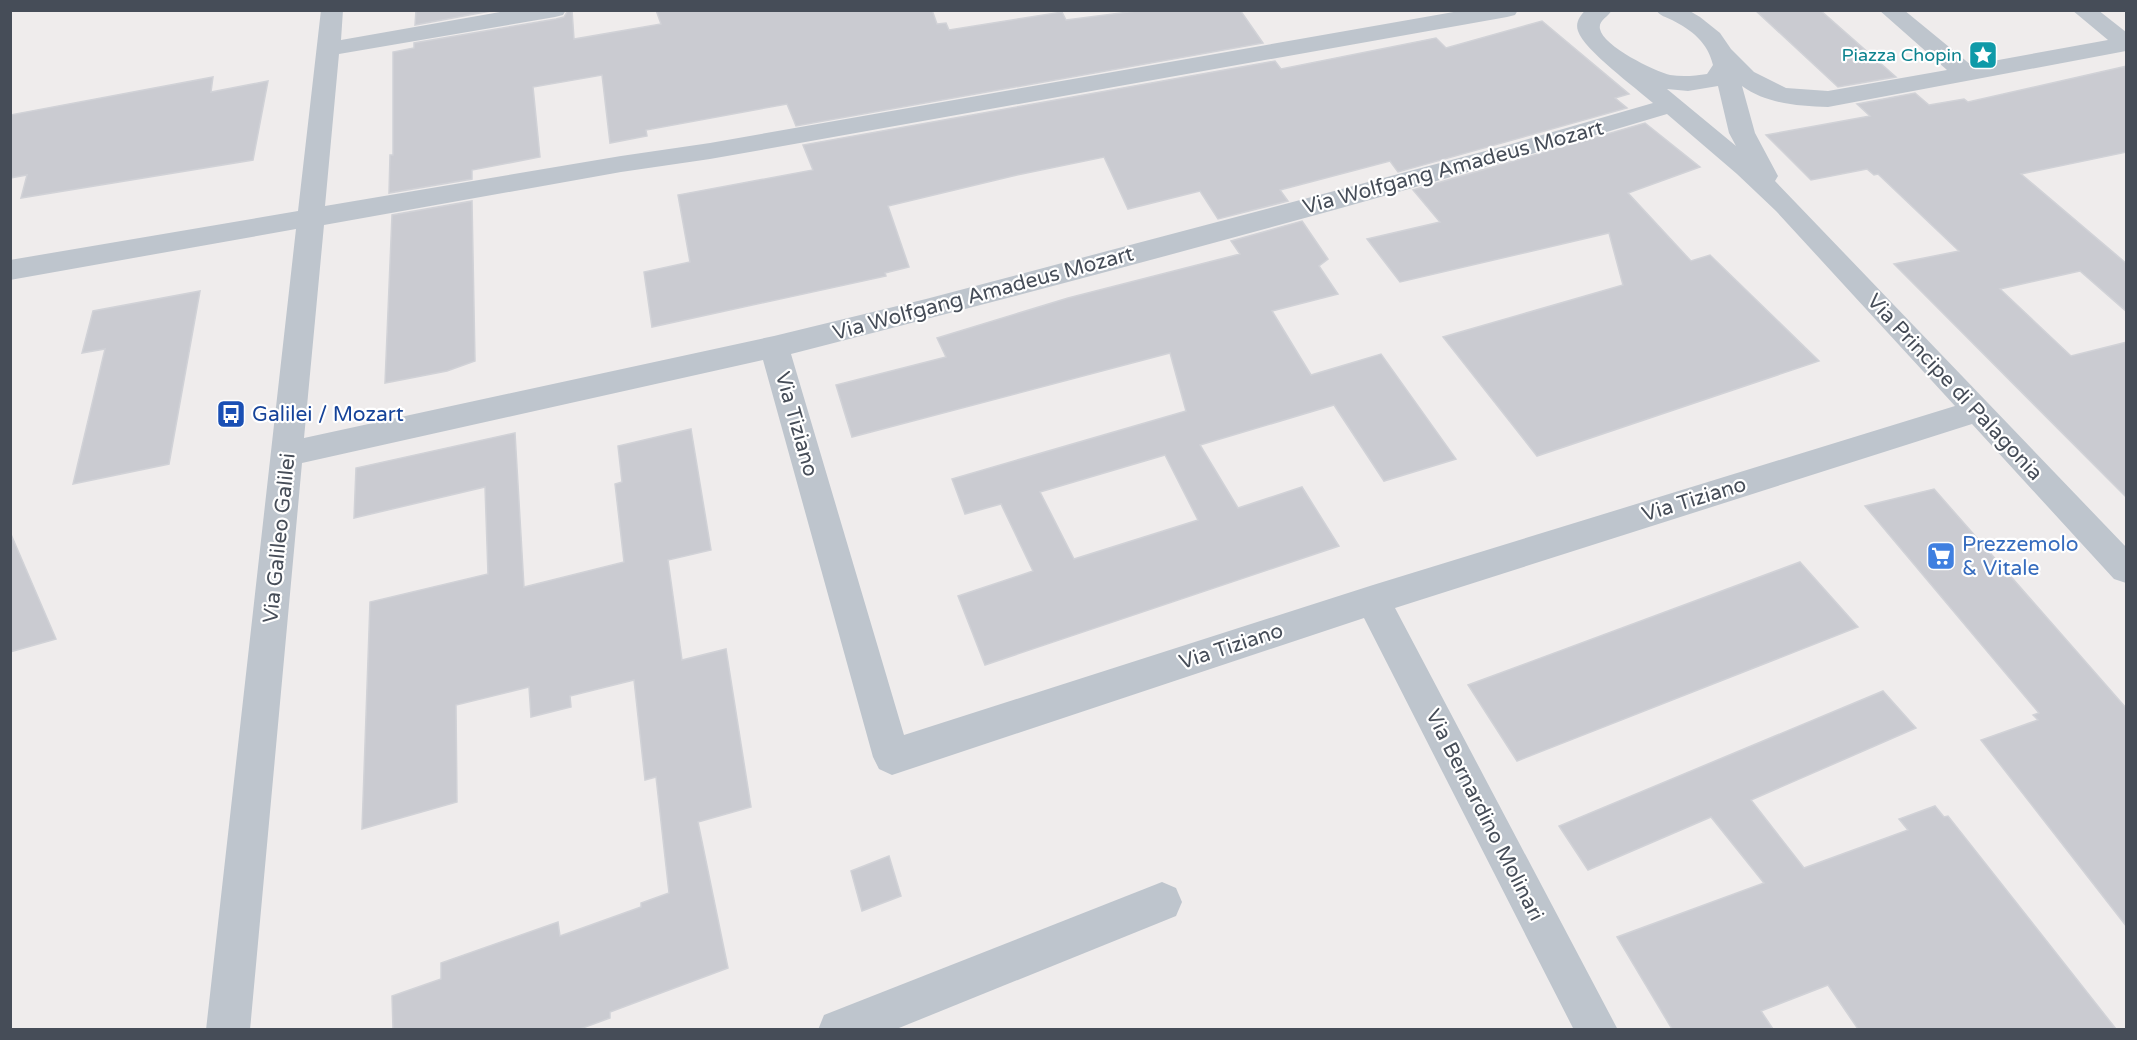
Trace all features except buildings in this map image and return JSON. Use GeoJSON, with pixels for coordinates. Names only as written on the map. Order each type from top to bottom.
{"type":"FeatureCollection","features":[{"type":"Feature","properties":{"kind":"street","name":"Via Galileo Galilei"},"geometry":{"type":"LineString","coordinates":[[228,1029],[332,10]]}},
{"type":"Feature","properties":{"kind":"street"},"geometry":{"type":"LineString","coordinates":[[328,49],[555,10]]}},
{"type":"Feature","properties":{"kind":"street"},"geometry":{"type":"LineString","coordinates":[[10,270],[621,164],[710,152],[1507,10]]}},
{"type":"Feature","properties":{"kind":"street"},"geometry":{"type":"LineString","coordinates":[[1667,10],[1681,16],[1720,51],[1749,82],[1767,92],[1805,100],[1828,99],[2127,44]]}},
{"type":"Feature","properties":{"kind":"street"},"geometry":{"type":"LineString","coordinates":[[1590,16],[1596,42],[1617,59],[1649,76],[1677,83],[1698,83],[1716,79],[1722,73],[1720,51],[1690,10]]}},
{"type":"Feature","properties":{"kind":"street"},"geometry":{"type":"LineString","coordinates":[[1890,10],[1965,73]]}},
{"type":"Feature","properties":{"kind":"street"},"geometry":{"type":"LineString","coordinates":[[2083,10],[2127,44]]}},
{"type":"Feature","properties":{"kind":"street","name":"Via Principe di Palagonia"},"geometry":{"type":"LineString","coordinates":[[1720,51],[1742,133],[1751,153],[1785,205]]}},
{"type":"Feature","properties":{"kind":"street","name":"Via Principe di Palagonia"},"geometry":{"type":"LineString","coordinates":[[1617,59],[1746,168],[1785,205],[2127,569]]}},
{"type":"Feature","properties":{"kind":"street","name":"Via Wolfgang Amadeus Mozart"},"geometry":{"type":"LineString","coordinates":[[288,454],[774,347],[938,306],[1517,152],[1672,105]]}},
{"type":"Feature","properties":{"kind":"street","name":"Via Tiziano"},"geometry":{"type":"LineString","coordinates":[[774,347],[892,757],[1373,600],[1977,411]]}},
{"type":"Feature","properties":{"kind":"street","name":"Via Bernardino Molinari"},"geometry":{"type":"LineString","coordinates":[[1373,600],[1597,1029]]}},
{"type":"Feature","properties":{"kind":"street"},"geometry":{"type":"LineString","coordinates":[[839,1029],[1162,902]]}},
{"type":"Feature","properties":{"kind":"place","name":"Piazza Chopin"},"geometry":{"type":"Point","coordinates":[1983,55]}},
{"type":"Feature","properties":{"kind":"place","name":"Galilei / Mozart"},"geometry":{"type":"Point","coordinates":[231,414]}},
{"type":"Feature","properties":{"kind":"place","name":"Prezzemolo & Vitale"},"geometry":{"type":"Point","coordinates":[1941,556]}}]}
